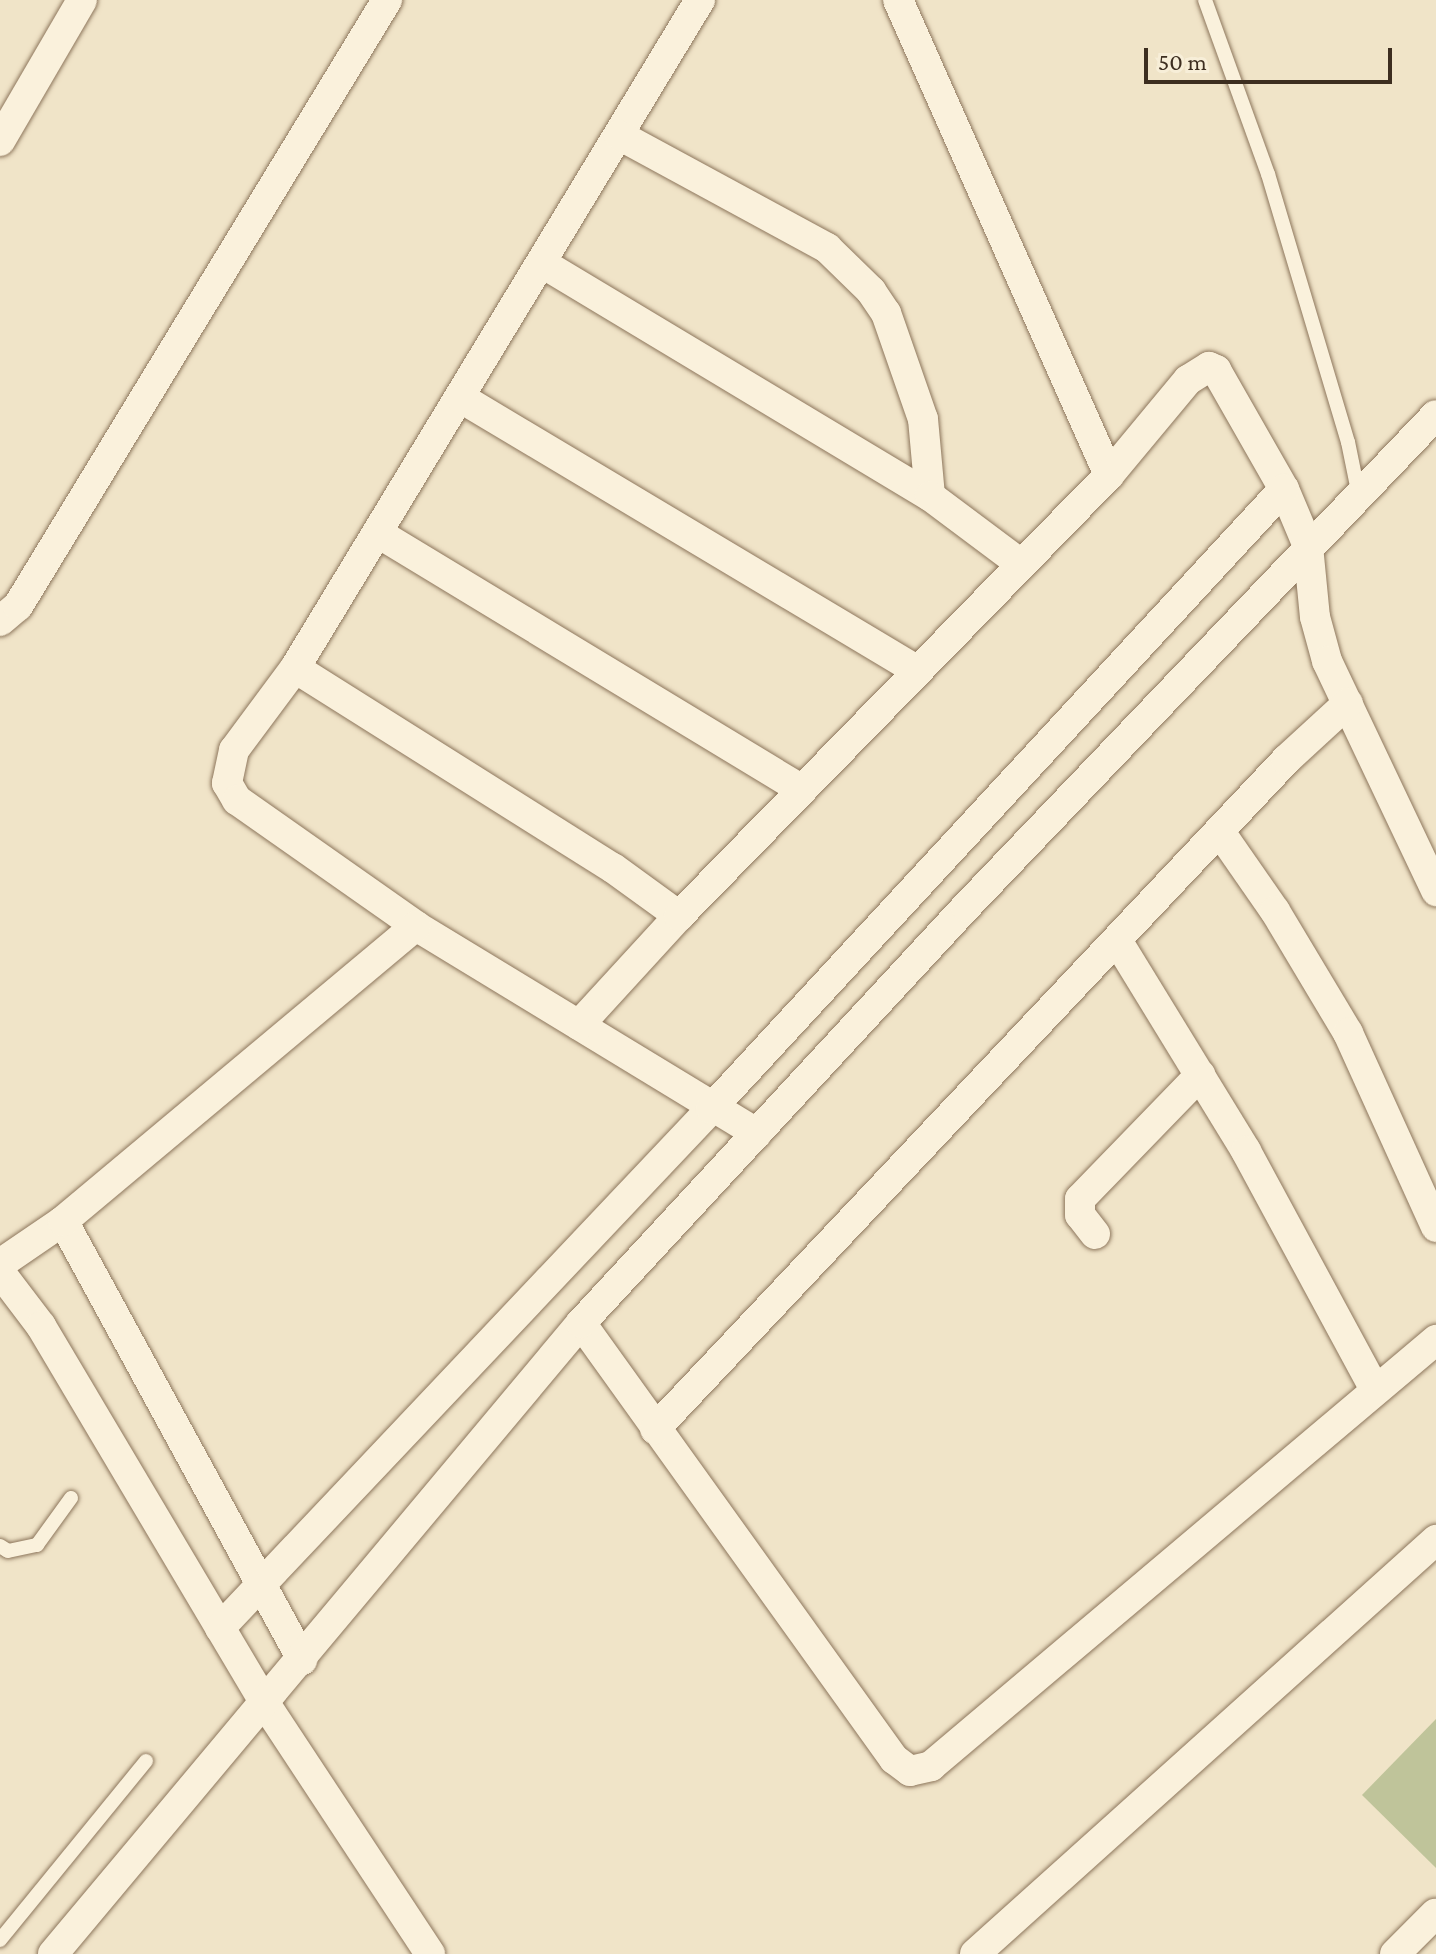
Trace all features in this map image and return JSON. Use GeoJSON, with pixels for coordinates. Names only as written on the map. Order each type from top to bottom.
{"type":"FeatureCollection","features":[{"type":"Feature","properties":{"kind":"street"},"geometry":{"type":"LineString","coordinates":[[0,141],[82,0]]}},
{"type":"Feature","properties":{"kind":"street"},"geometry":{"type":"LineString","coordinates":[[0,621],[18,606],[387,0]]}},
{"type":"Feature","properties":{"kind":"street"},"geometry":{"type":"LineString","coordinates":[[700,0],[295,668],[234,750],[227,783],[237,800],[416,926],[711,1109],[757,1133]]}},
{"type":"Feature","properties":{"kind":"street"},"geometry":{"type":"LineString","coordinates":[[898,0],[1109,475]]}},
{"type":"Feature","properties":{"kind":"street"},"geometry":{"type":"LineString","coordinates":[[619,135],[827,248],[871,291],[886,313],[923,419],[930,496]]}},
{"type":"Feature","properties":{"kind":"street"},"geometry":{"type":"LineString","coordinates":[[542,263],[930,496],[1021,564]]}},
{"type":"Feature","properties":{"kind":"street"},"geometry":{"type":"LineString","coordinates":[[579,1025],[679,916],[1109,475],[1188,380],[1209,367],[1216,370],[1284,489],[1308,546],[1315,617],[1327,661],[1436,891]]}},
{"type":"Feature","properties":{"kind":"street"},"geometry":{"type":"LineString","coordinates":[[461,398],[918,671]]}},
{"type":"Feature","properties":{"kind":"street"},"geometry":{"type":"LineString","coordinates":[[53,1954],[266,1705],[424,1505],[581,1323],[1308,546],[1360,497],[1436,415]]}},
{"type":"Feature","properties":{"kind":"street"},"geometry":{"type":"LineString","coordinates":[[220,1628],[260,1590],[711,1109],[1284,489]]}},
{"type":"Feature","properties":{"kind":"street"},"geometry":{"type":"LineString","coordinates":[[378,533],[802,790]]}},
{"type":"Feature","properties":{"kind":"street"},"geometry":{"type":"LineString","coordinates":[[295,668],[613,868],[679,916]]}},
{"type":"Feature","properties":{"kind":"street"},"geometry":{"type":"LineString","coordinates":[[655,1429],[1220,832],[1348,703]]}},
{"type":"Feature","properties":{"kind":"street"},"geometry":{"type":"LineString","coordinates":[[1220,832],[1348,1033],[1436,1227]]}},
{"type":"Feature","properties":{"kind":"street"},"geometry":{"type":"LineString","coordinates":[[0,1264],[63,1221],[416,926]]}},
{"type":"Feature","properties":{"kind":"street"},"geometry":{"type":"LineString","coordinates":[[1118,942],[1200,1075],[1374,1388]]}},
{"type":"Feature","properties":{"kind":"street"},"geometry":{"type":"LineString","coordinates":[[1095,1234],[1080,1215],[1080,1199],[1200,1075]]}},
{"type":"Feature","properties":{"kind":"street"},"geometry":{"type":"LineString","coordinates":[[63,1221],[260,1590],[302,1660]]}},
{"type":"Feature","properties":{"kind":"street"},"geometry":{"type":"LineString","coordinates":[[0,1272],[41,1326],[266,1705],[430,1954]]}},
{"type":"Feature","properties":{"kind":"street"},"geometry":{"type":"LineString","coordinates":[[581,1323],[894,1759],[910,1771],[931,1766],[1374,1388],[1436,1340]]}},
{"type":"Feature","properties":{"kind":"street"},"geometry":{"type":"LineString","coordinates":[[975,1954],[1436,1540]]}},
{"type":"Feature","properties":{"kind":"street"},"geometry":{"type":"LineString","coordinates":[[1395,1954],[1435,1914]]}},
{"type":"Feature","properties":{"kind":"lane"},"geometry":{"type":"LineString","coordinates":[[1205,0],[1268,174],[1348,442],[1360,497]]}},
{"type":"Feature","properties":{"kind":"lane"},"geometry":{"type":"LineString","coordinates":[[0,1546],[8,1551],[37,1545],[71,1498]]}},
{"type":"Feature","properties":{"kind":"lane"},"geometry":{"type":"LineString","coordinates":[[0,1940],[146,1761]]}},
{"type":"Feature","properties":{"kind":"green space"},"geometry":{"type":"Polygon","coordinates":[[[1436,1719],[1436,1868],[1362,1795],[1436,1719]]]}}]}
